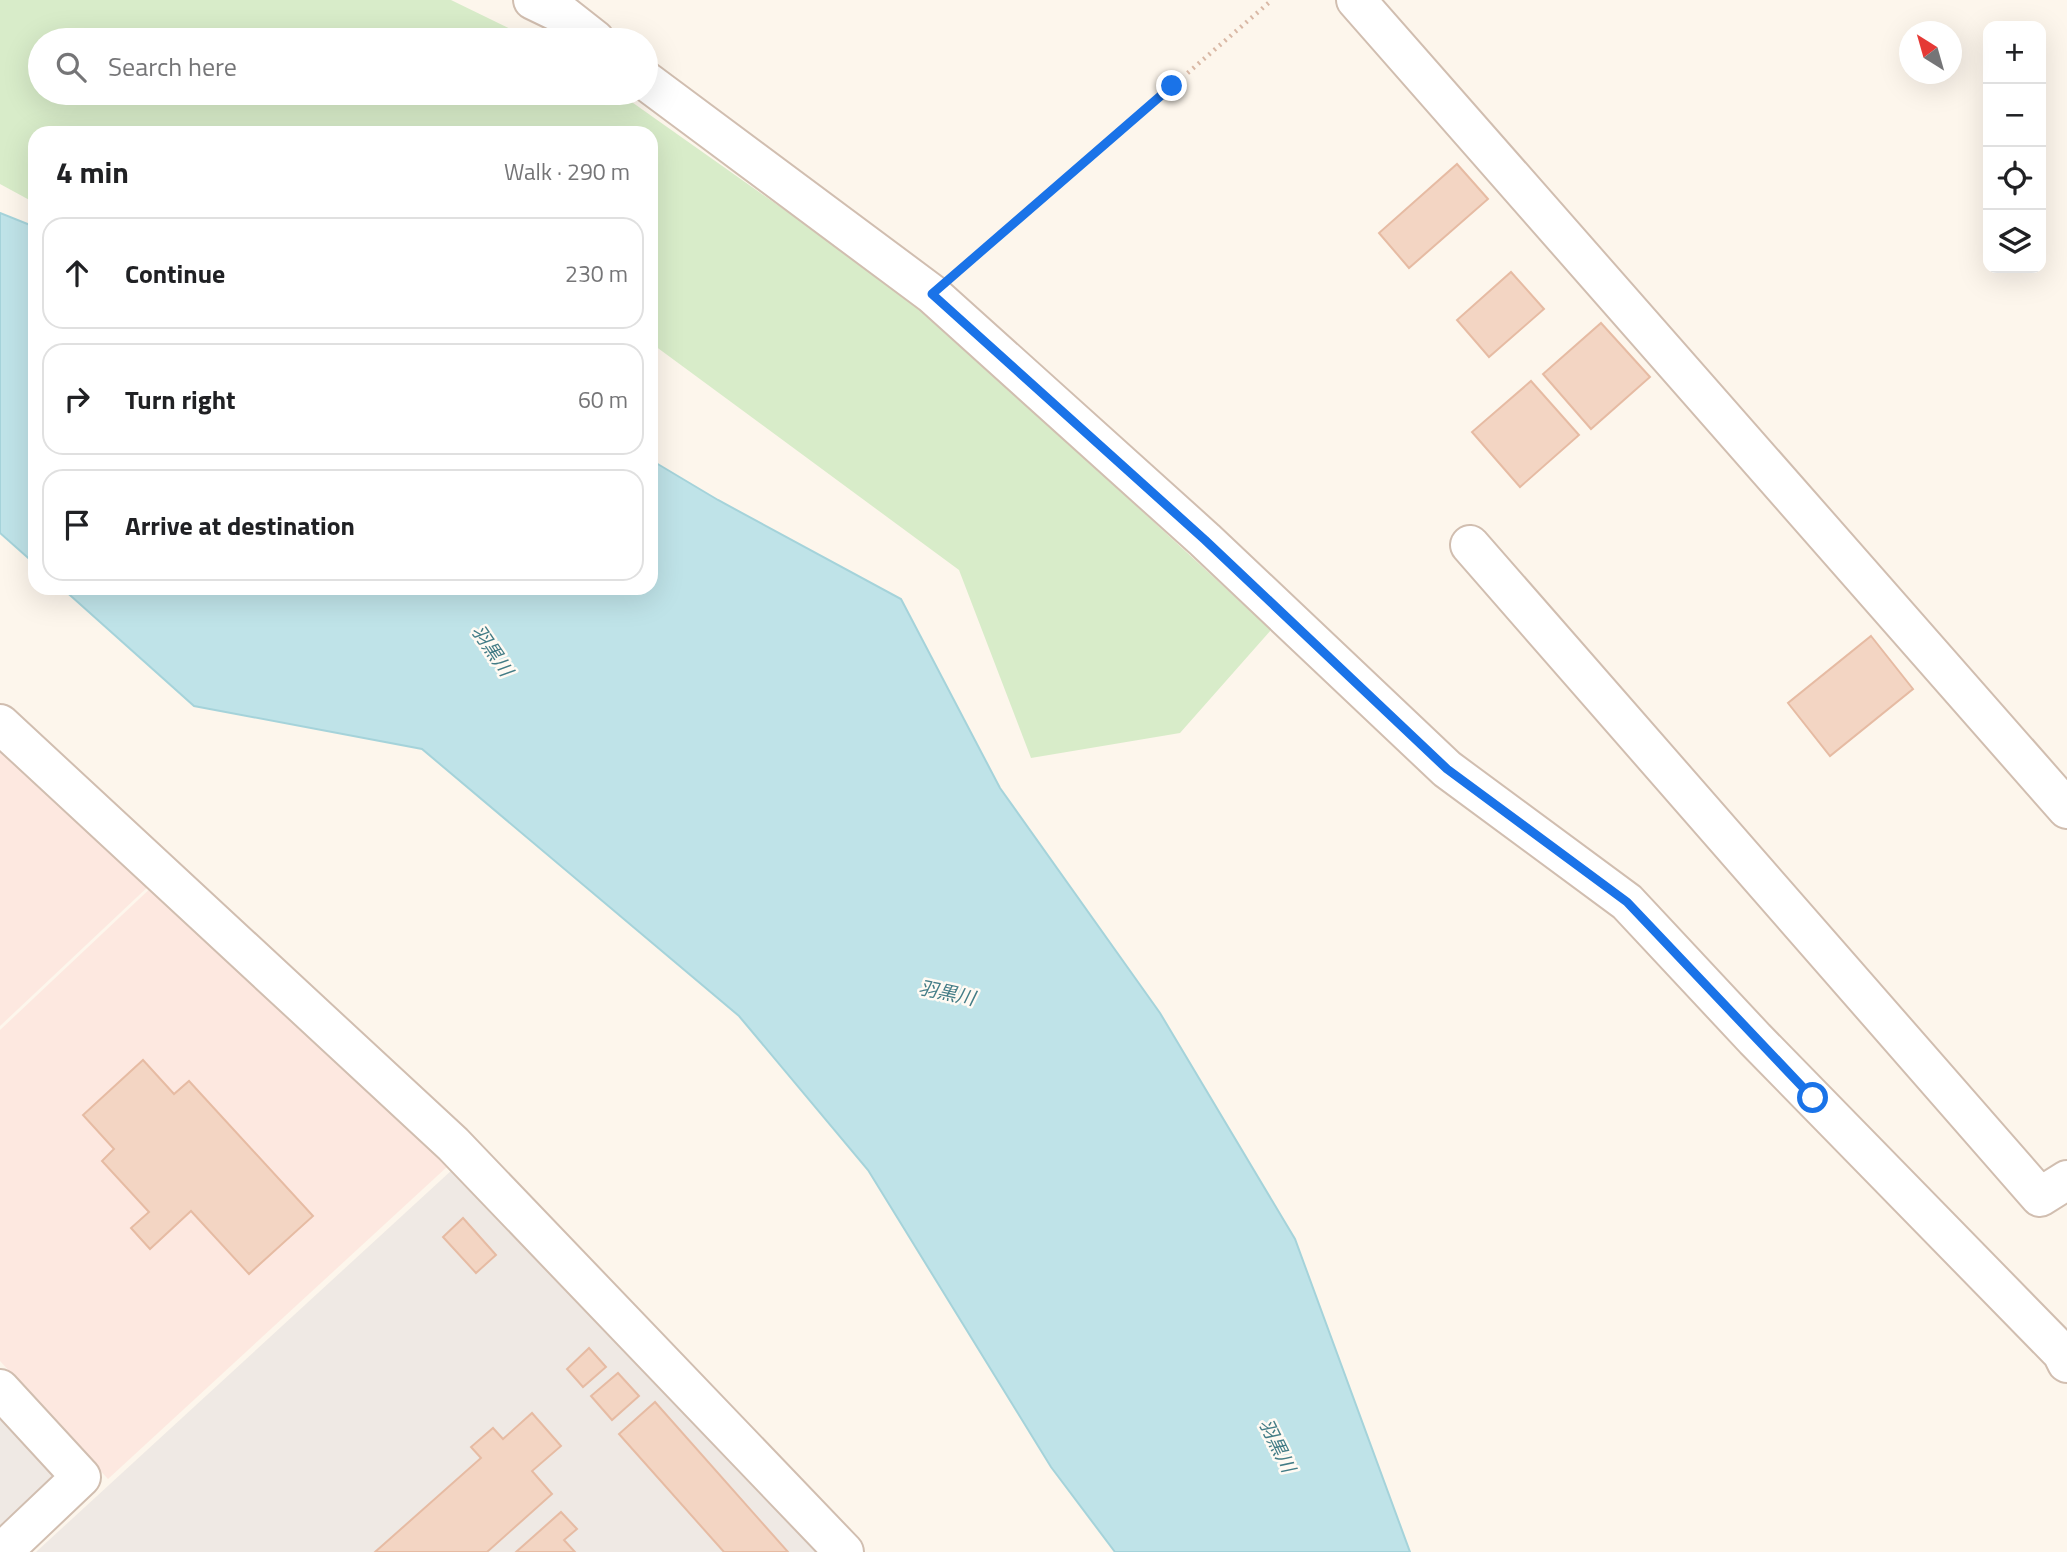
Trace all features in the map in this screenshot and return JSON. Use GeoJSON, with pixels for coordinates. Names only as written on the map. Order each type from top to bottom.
{"type":"FeatureCollection","features":[{"type":"Feature","properties":{"kind":"street"},"geometry":{"type":"LineString","coordinates":[[533,0],[562,14],[580,28]]}},
{"type":"Feature","properties":{"kind":"street"},"geometry":{"type":"LineString","coordinates":[[1356,0],[2067,809]]}},
{"type":"Feature","properties":{"kind":"street"},"geometry":{"type":"LineString","coordinates":[[658,90],[932,294],[1205,540],[1447,769],[1627,902],[1755,1039],[2065,1355]]}},
{"type":"Feature","properties":{"kind":"street"},"geometry":{"type":"LineString","coordinates":[[1470,545],[2040,1196],[2067,1180]]}},
{"type":"Feature","properties":{"kind":"street"},"geometry":{"type":"LineString","coordinates":[[0,724],[453,1144],[844,1552]]}},
{"type":"Feature","properties":{"kind":"street"},"geometry":{"type":"LineString","coordinates":[[0,1389],[81,1477],[2,1552]]}},
{"type":"Feature","properties":{"kind":"path"},"geometry":{"type":"LineString","coordinates":[[932,294],[1272,0]]}},
{"type":"Feature","properties":{"kind":"shaded area"},"geometry":{"type":"Polygon","coordinates":[[[0,740],[153,882],[0,1026],[0,740]]]}},
{"type":"Feature","properties":{"kind":"shaded area"},"geometry":{"type":"Polygon","coordinates":[[[155,884],[448,1166],[108,1479],[0,1361],[0,1030],[155,884]]]}},
{"type":"Feature","properties":{"kind":"shaded area"},"geometry":{"type":"Polygon","coordinates":[[[453,1169],[819,1552],[36,1552],[453,1169]]]}},
{"type":"Feature","properties":{"kind":"shaded area"},"geometry":{"type":"Polygon","coordinates":[[[0,1398],[73,1476],[0,1543],[0,1398]]]}},
{"type":"Feature","properties":{"kind":"green space"},"geometry":{"type":"Polygon","coordinates":[[[0,0],[451,0],[508,28],[28,28],[28,105],[636,105],[915,302],[1271,630],[1180,733],[1031,758],[959,570],[658,348],[658,126],[28,126],[28,199],[0,184],[0,0]]]}},
{"type":"Feature","properties":{"kind":"water"},"geometry":{"type":"Polygon","coordinates":[[[0,213],[28,224],[28,558],[0,533],[0,213]]]}},
{"type":"Feature","properties":{"kind":"water","name":"羽黒川"},"geometry":{"type":"Polygon","coordinates":[[[658,464],[718,500],[901,599],[1000,788],[1160,1013],[1295,1239],[1410,1552],[1115,1552],[1051,1467],[868,1170],[739,1016],[422,749],[194,706],[70,595],[658,595],[658,464]]]}},
{"type":"Feature","properties":{"kind":"building"},"geometry":{"type":"Polygon","coordinates":[[[1457,164],[1488,199],[1409,268],[1379,233],[1457,164]]]}},
{"type":"Feature","properties":{"kind":"building"},"geometry":{"type":"Polygon","coordinates":[[[1511,272],[1544,309],[1489,357],[1457,320],[1511,272]]]}},
{"type":"Feature","properties":{"kind":"building"},"geometry":{"type":"Polygon","coordinates":[[[1601,323],[1650,377],[1591,429],[1543,374],[1601,323]]]}},
{"type":"Feature","properties":{"kind":"building"},"geometry":{"type":"Polygon","coordinates":[[[1531,381],[1579,435],[1520,487],[1472,432],[1531,381]]]}},
{"type":"Feature","properties":{"kind":"building"},"geometry":{"type":"Polygon","coordinates":[[[1871,636],[1913,689],[1830,756],[1788,703],[1871,636]]]}},
{"type":"Feature","properties":{"kind":"building"},"geometry":{"type":"Polygon","coordinates":[[[143,1060],[174,1094],[189,1081],[313,1216],[249,1274],[191,1211],[150,1249],[131,1228],[149,1212],[102,1161],[114,1149],[83,1115],[143,1060]]]}},
{"type":"Feature","properties":{"kind":"building"},"geometry":{"type":"Polygon","coordinates":[[[463,1218],[496,1255],[476,1273],[443,1237],[463,1218]]]}},
{"type":"Feature","properties":{"kind":"building"},"geometry":{"type":"Polygon","coordinates":[[[589,1348],[606,1367],[583,1387],[567,1369],[589,1348]]]}},
{"type":"Feature","properties":{"kind":"building"},"geometry":{"type":"Polygon","coordinates":[[[618,1373],[639,1396],[612,1420],[591,1396],[618,1373]]]}},
{"type":"Feature","properties":{"kind":"building"},"geometry":{"type":"Polygon","coordinates":[[[655,1402],[788,1552],[724,1552],[619,1434],[655,1402]]]}},
{"type":"Feature","properties":{"kind":"building"},"geometry":{"type":"Polygon","coordinates":[[[532,1413],[561,1446],[532,1471],[552,1494],[487,1552],[375,1552],[481,1458],[471,1447],[493,1428],[503,1439],[532,1413]]]}},
{"type":"Feature","properties":{"kind":"building"},"geometry":{"type":"Polygon","coordinates":[[[561,1512],[577,1529],[564,1540],[575,1552],[516,1552],[561,1512]]]}},
{"type":"Feature","properties":{"kind":"route"},"geometry":{"type":"LineString","coordinates":[[1172,86],[932,294],[1205,540],[1447,769],[1627,902],[1813,1098]]}}]}
